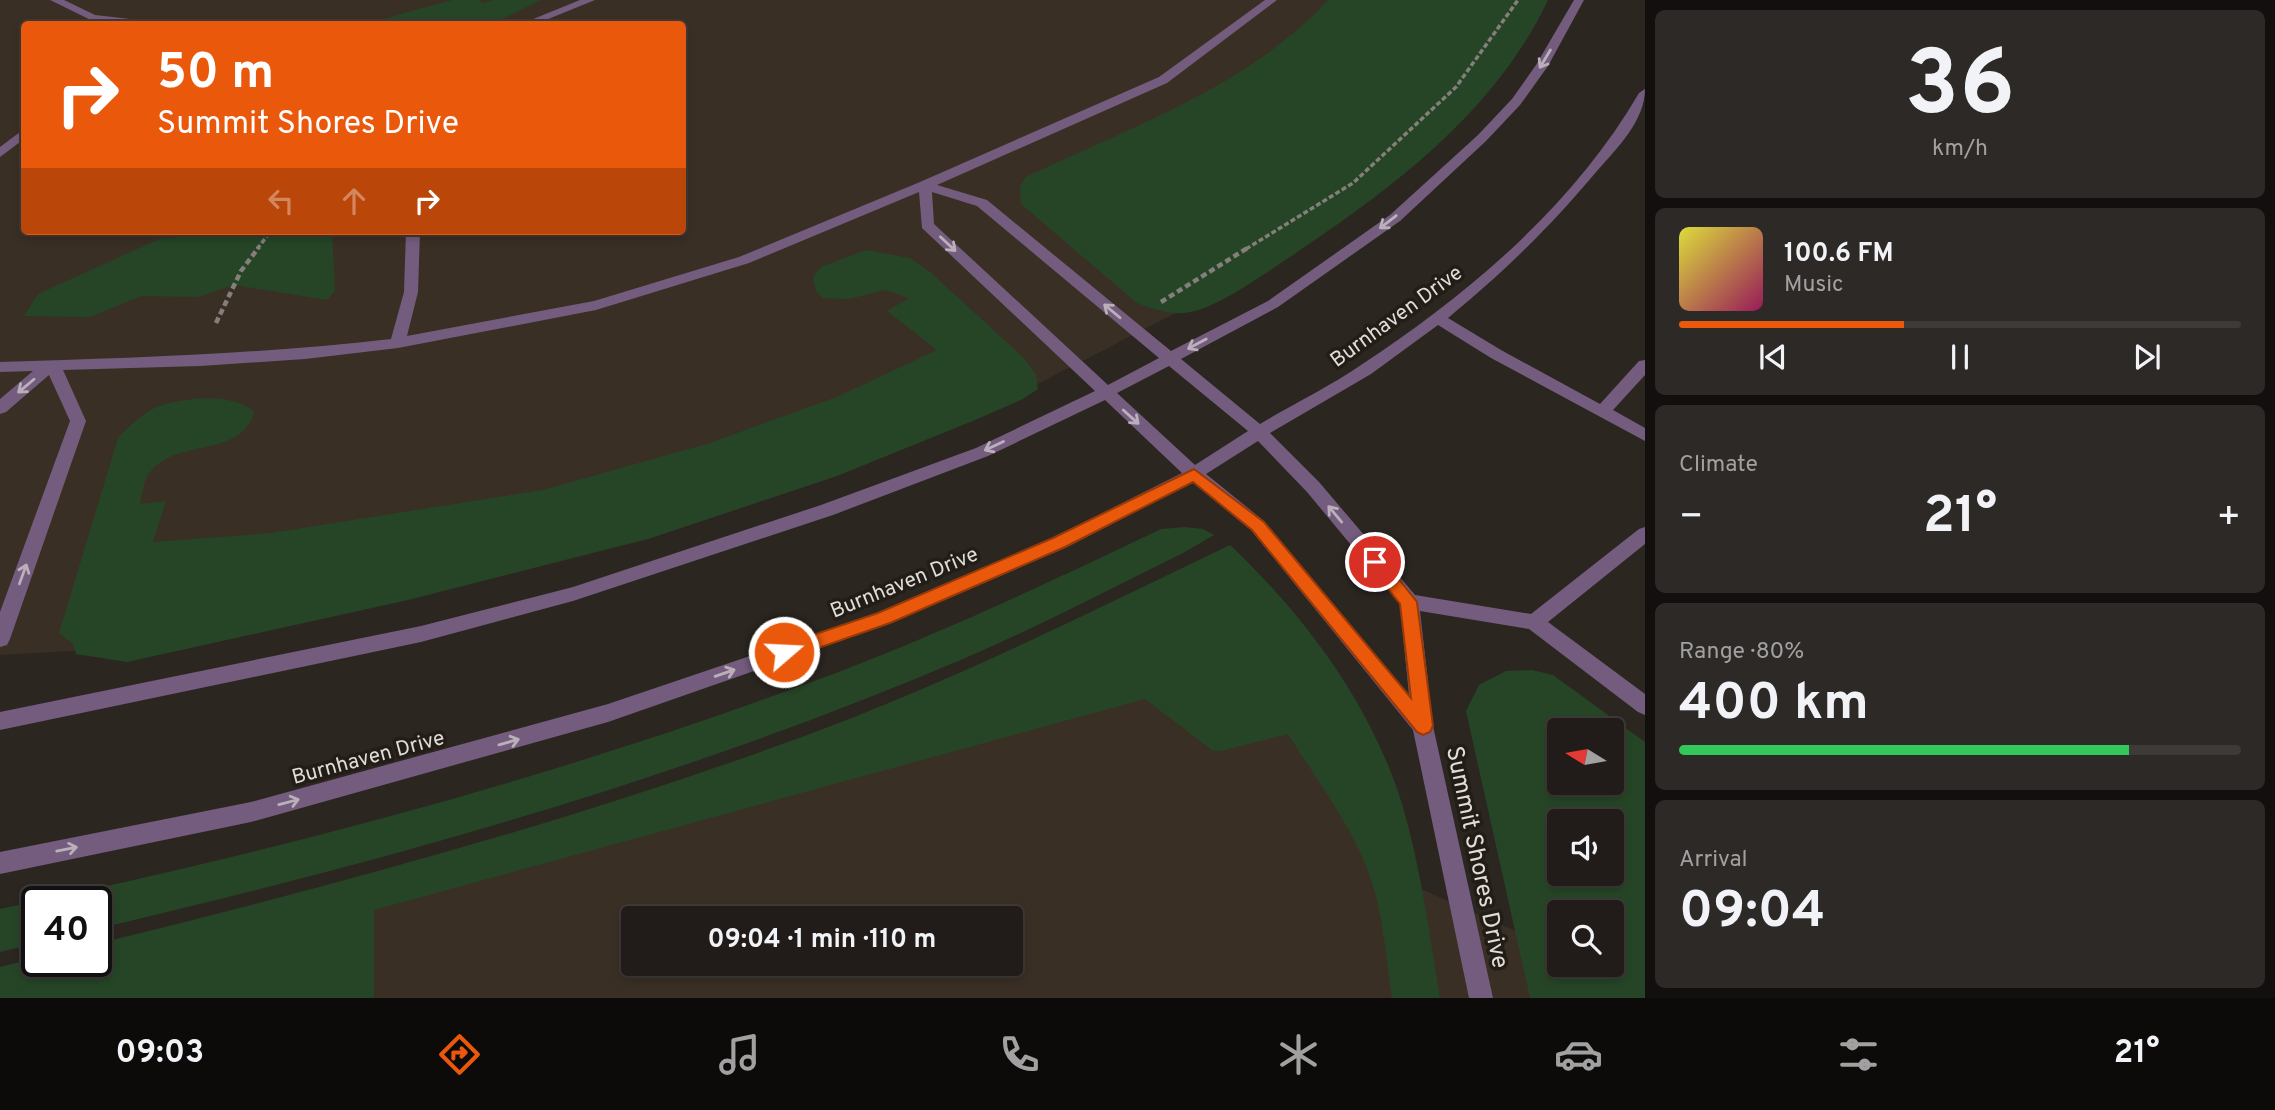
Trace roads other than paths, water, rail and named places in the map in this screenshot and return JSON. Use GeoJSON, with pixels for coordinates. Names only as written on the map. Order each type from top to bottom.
{"type":"FeatureCollection","features":[{"type":"Feature","properties":{"kind":"street"},"geometry":{"type":"LineString","coordinates":[[55,0],[93,18],[120,21]]}},
{"type":"Feature","properties":{"kind":"street"},"geometry":{"type":"LineString","coordinates":[[535,21],[590,0]]}},
{"type":"Feature","properties":{"kind":"street"},"geometry":{"type":"LineString","coordinates":[[0,367],[200,361],[305,354],[398,343],[596,305],[744,260],[925,186],[1163,80],[1272,0]]}},
{"type":"Feature","properties":{"kind":"street"},"geometry":{"type":"LineString","coordinates":[[0,721],[421,634],[573,594],[827,510],[969,457],[1105,393],[1273,304],[1395,218],[1482,138],[1516,102],[1542,66],[1579,0]]}},
{"type":"Feature","properties":{"kind":"street","name":"Burnhaven Drive"},"geometry":{"type":"LineString","coordinates":[[0,863],[251,812],[608,713],[884,618],[1059,543],[1194,474],[1259,432],[1365,370],[1438,318],[1497,270],[1545,224],[1620,136],[1645,93]]}},
{"type":"Feature","properties":{"kind":"street"},"geometry":{"type":"LineString","coordinates":[[0,153],[21,136]]}},
{"type":"Feature","properties":{"kind":"street"},"geometry":{"type":"LineString","coordinates":[[925,186],[982,203],[1259,432],[1313,487],[1409,602],[1534,622],[1645,706]]}},
{"type":"Feature","properties":{"kind":"street","name":"Summit Shores Drive"},"geometry":{"type":"LineString","coordinates":[[925,186],[927,225],[1194,474],[1258,526],[1423,726]]}},
{"type":"Feature","properties":{"kind":"street"},"geometry":{"type":"LineString","coordinates":[[398,343],[411,292],[413,235]]}},
{"type":"Feature","properties":{"kind":"street"},"geometry":{"type":"LineString","coordinates":[[1438,318],[1496,354],[1645,435]]}},
{"type":"Feature","properties":{"kind":"street"},"geometry":{"type":"LineString","coordinates":[[0,408],[52,364]]}},
{"type":"Feature","properties":{"kind":"street"},"geometry":{"type":"LineString","coordinates":[[0,639],[78,421],[52,364]]}},
{"type":"Feature","properties":{"kind":"street"},"geometry":{"type":"LineString","coordinates":[[1602,412],[1645,365]]}},
{"type":"Feature","properties":{"kind":"street"},"geometry":{"type":"LineString","coordinates":[[1534,622],[1645,534]]}},
{"type":"Feature","properties":{"kind":"street","name":"Summit Shores Drive"},"geometry":{"type":"LineString","coordinates":[[1409,602],[1423,726],[1481,998]]}}]}
